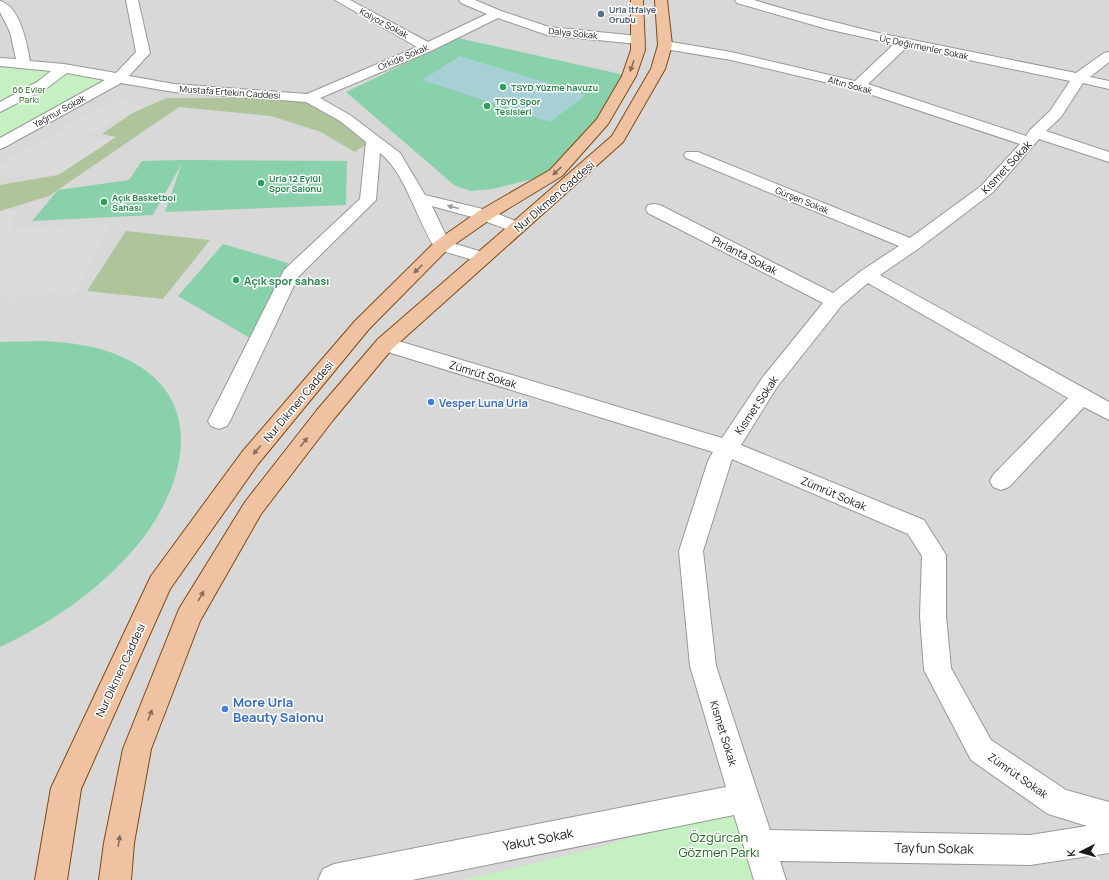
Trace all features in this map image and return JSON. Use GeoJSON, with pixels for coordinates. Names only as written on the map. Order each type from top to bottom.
{"type":"FeatureCollection","features":[{"type":"Feature","properties":{"kind":"main road","name":"Nur Dikmen Caddesi"},"geometry":{"type":"LineString","coordinates":[[51,880],[66,788],[160,583],[250,458],[362,325],[442,245],[485,215],[556,173],[603,121],[629,76],[638,50],[637,0]]}},
{"type":"Feature","properties":{"kind":"main road","name":"Nur Dikmen Caddesi"},"geometry":{"type":"LineString","coordinates":[[115,880],[119,843],[137,749],[188,617],[253,508],[325,415],[385,344],[618,139],[658,69],[664,44],[661,0]]}},
{"type":"Feature","properties":{"kind":"street","name":"Yağmur Sokak"},"geometry":{"type":"LineString","coordinates":[[0,144],[119,78],[143,53],[132,0]]}},
{"type":"Feature","properties":{"kind":"street","name":"Kolyoz Sokak"},"geometry":{"type":"LineString","coordinates":[[341,0],[428,47]]}},
{"type":"Feature","properties":{"kind":"street","name":"Dalya Sokak"},"geometry":{"type":"LineString","coordinates":[[465,0],[497,14],[547,31],[638,40]]}},
{"type":"Feature","properties":{"kind":"street","name":"Üç Değirmenler Sokak"},"geometry":{"type":"LineString","coordinates":[[741,0],[768,9],[902,44],[1109,85]]}},
{"type":"Feature","properties":{"kind":"street"},"geometry":{"type":"LineString","coordinates":[[0,4],[8,11],[19,38],[24,64]]}},
{"type":"Feature","properties":{"kind":"street","name":"Orkide Sokak"},"geometry":{"type":"LineString","coordinates":[[309,98],[428,47],[497,14]]}},
{"type":"Feature","properties":{"kind":"street","name":"Altın Sokak"},"geometry":{"type":"LineString","coordinates":[[664,44],[731,56],[858,86],[1033,138],[1109,158]]}},
{"type":"Feature","properties":{"kind":"street"},"geometry":{"type":"LineString","coordinates":[[858,86],[902,44]]}},
{"type":"Feature","properties":{"kind":"street","name":"Kısmet Sokak"},"geometry":{"type":"LineString","coordinates":[[770,880],[743,798],[703,666],[691,551],[719,461],[770,382],[835,301],[867,275],[912,245],[987,189],[1056,114],[1079,78],[1109,56]]}},
{"type":"Feature","properties":{"kind":"street","name":"Mustafa Ertekin Caddesi"},"geometry":{"type":"LineString","coordinates":[[0,62],[64,68],[174,88],[309,98],[345,118],[394,156],[419,198],[442,245]]}},
{"type":"Feature","properties":{"kind":"street"},"geometry":{"type":"LineString","coordinates":[[0,108],[42,85],[64,68]]}},
{"type":"Feature","properties":{"kind":"street"},"geometry":{"type":"LineString","coordinates":[[219,421],[290,274],[368,200],[374,139]]}},
{"type":"Feature","properties":{"kind":"street","name":"Gürşen Sokak"},"geometry":{"type":"LineString","coordinates":[[692,155],[912,245]]}},
{"type":"Feature","properties":{"kind":"street"},"geometry":{"type":"LineString","coordinates":[[419,198],[485,215],[517,228]]}},
{"type":"Feature","properties":{"kind":"street","name":"Pırlanta Sokak"},"geometry":{"type":"LineString","coordinates":[[654,209],[835,301]]}},
{"type":"Feature","properties":{"kind":"street"},"geometry":{"type":"LineString","coordinates":[[442,245],[483,258]]}},
{"type":"Feature","properties":{"kind":"street"},"geometry":{"type":"LineString","coordinates":[[867,275],[1109,412]]}},
{"type":"Feature","properties":{"kind":"street","name":"Zümrüt Sokak"},"geometry":{"type":"LineString","coordinates":[[385,344],[727,448],[916,528],[934,555],[933,616],[938,670],[981,750],[1059,803],[1109,817]]}},
{"type":"Feature","properties":{"kind":"street"},"geometry":{"type":"LineString","coordinates":[[1001,481],[1081,397]]}},
{"type":"Feature","properties":{"kind":"street","name":"Yakut Sokak"},"geometry":{"type":"LineString","coordinates":[[334,880],[743,798]]}},
{"type":"Feature","properties":{"kind":"street","name":"Tayfun Sokak"},"geometry":{"type":"LineString","coordinates":[[758,845],[1030,850],[1109,838]]}},
{"type":"Feature","properties":{"kind":"shaded area"},"geometry":{"type":"Polygon","coordinates":[[[0,0],[1109,0],[1109,880],[0,880],[0,0]]]}},
{"type":"Feature","properties":{"kind":"shaded area"},"geometry":{"type":"Polygon","coordinates":[[[117,98],[143,108],[87,134],[110,141],[58,175],[0,177],[0,164],[117,98]]]}},
{"type":"Feature","properties":{"kind":"shaded area"},"geometry":{"type":"Polygon","coordinates":[[[16,210],[12,230],[88,223],[112,223],[76,293],[0,297],[0,211],[16,210]]]}},
{"type":"Feature","properties":{"kind":"green space","name":"TSYD Spor Tesisleri"},"geometry":{"type":"Polygon","coordinates":[[[458,38],[629,76],[603,121],[556,173],[493,189],[470,191],[454,185],[346,92],[458,38]]]}},
{"type":"Feature","properties":{"kind":"green space","name":"66 Evler Parkı"},"geometry":{"type":"Polygon","coordinates":[[[0,62],[119,78],[0,144],[0,62]]]}},
{"type":"Feature","properties":{"kind":"green space"},"geometry":{"type":"Polygon","coordinates":[[[167,98],[309,98],[374,139],[355,152],[321,132],[271,116],[179,107],[49,196],[0,211],[0,185],[58,175],[116,137],[102,134],[134,112],[167,98]]]}},
{"type":"Feature","properties":{"kind":"green space","name":"Urla 12 Eylül Spor Salonu"},"geometry":{"type":"Polygon","coordinates":[[[142,161],[347,161],[346,205],[165,212],[182,163],[153,215],[32,221],[58,190],[129,180],[142,161]]]}},
{"type":"Feature","properties":{"kind":"green space"},"geometry":{"type":"Polygon","coordinates":[[[126,231],[210,240],[163,299],[87,291],[126,231]]]}},
{"type":"Feature","properties":{"kind":"green space","name":"Açık spor sahası"},"geometry":{"type":"Polygon","coordinates":[[[223,244],[288,263],[250,338],[178,296],[223,244]]]}},
{"type":"Feature","properties":{"kind":"green space"},"geometry":{"type":"Polygon","coordinates":[[[44,341],[70,343],[107,351],[131,361],[142,368],[163,387],[175,408],[181,432],[180,456],[174,481],[164,505],[150,528],[121,564],[73,605],[19,638],[0,647],[0,342],[44,341]]]}},
{"type":"Feature","properties":{"kind":"green space","name":"Özgürcan Gözmen Parkı"},"geometry":{"type":"Polygon","coordinates":[[[743,798],[770,880],[463,880],[602,847],[743,798]]]}},
{"type":"Feature","properties":{"kind":"water","name":"TSYD Yüzme havuzu"},"geometry":{"type":"Polygon","coordinates":[[[460,56],[586,95],[550,122],[422,80],[460,56]]]}},
{"type":"Feature","properties":{"kind":"place","name":"Urla İtfaiye Grubu"},"geometry":{"type":"Point","coordinates":[601,14]}},
{"type":"Feature","properties":{"kind":"place","name":"TSYD Yüzme havuzu"},"geometry":{"type":"Point","coordinates":[503,87]}},
{"type":"Feature","properties":{"kind":"place","name":"TSYD Spor Tesisleri"},"geometry":{"type":"Point","coordinates":[487,106]}},
{"type":"Feature","properties":{"kind":"place","name":"Urla 12 Eylül Spor Salonu"},"geometry":{"type":"Point","coordinates":[261,183]}},
{"type":"Feature","properties":{"kind":"place","name":"Açık Basketbol Sahası"},"geometry":{"type":"Point","coordinates":[104,202]}},
{"type":"Feature","properties":{"kind":"place","name":"Açık spor sahası"},"geometry":{"type":"Point","coordinates":[236,280]}},
{"type":"Feature","properties":{"kind":"place","name":"Vesper Luna Urla"},"geometry":{"type":"Point","coordinates":[431,402]}},
{"type":"Feature","properties":{"kind":"place","name":"More Urla Beauty Salonu"},"geometry":{"type":"Point","coordinates":[225,709]}}]}
